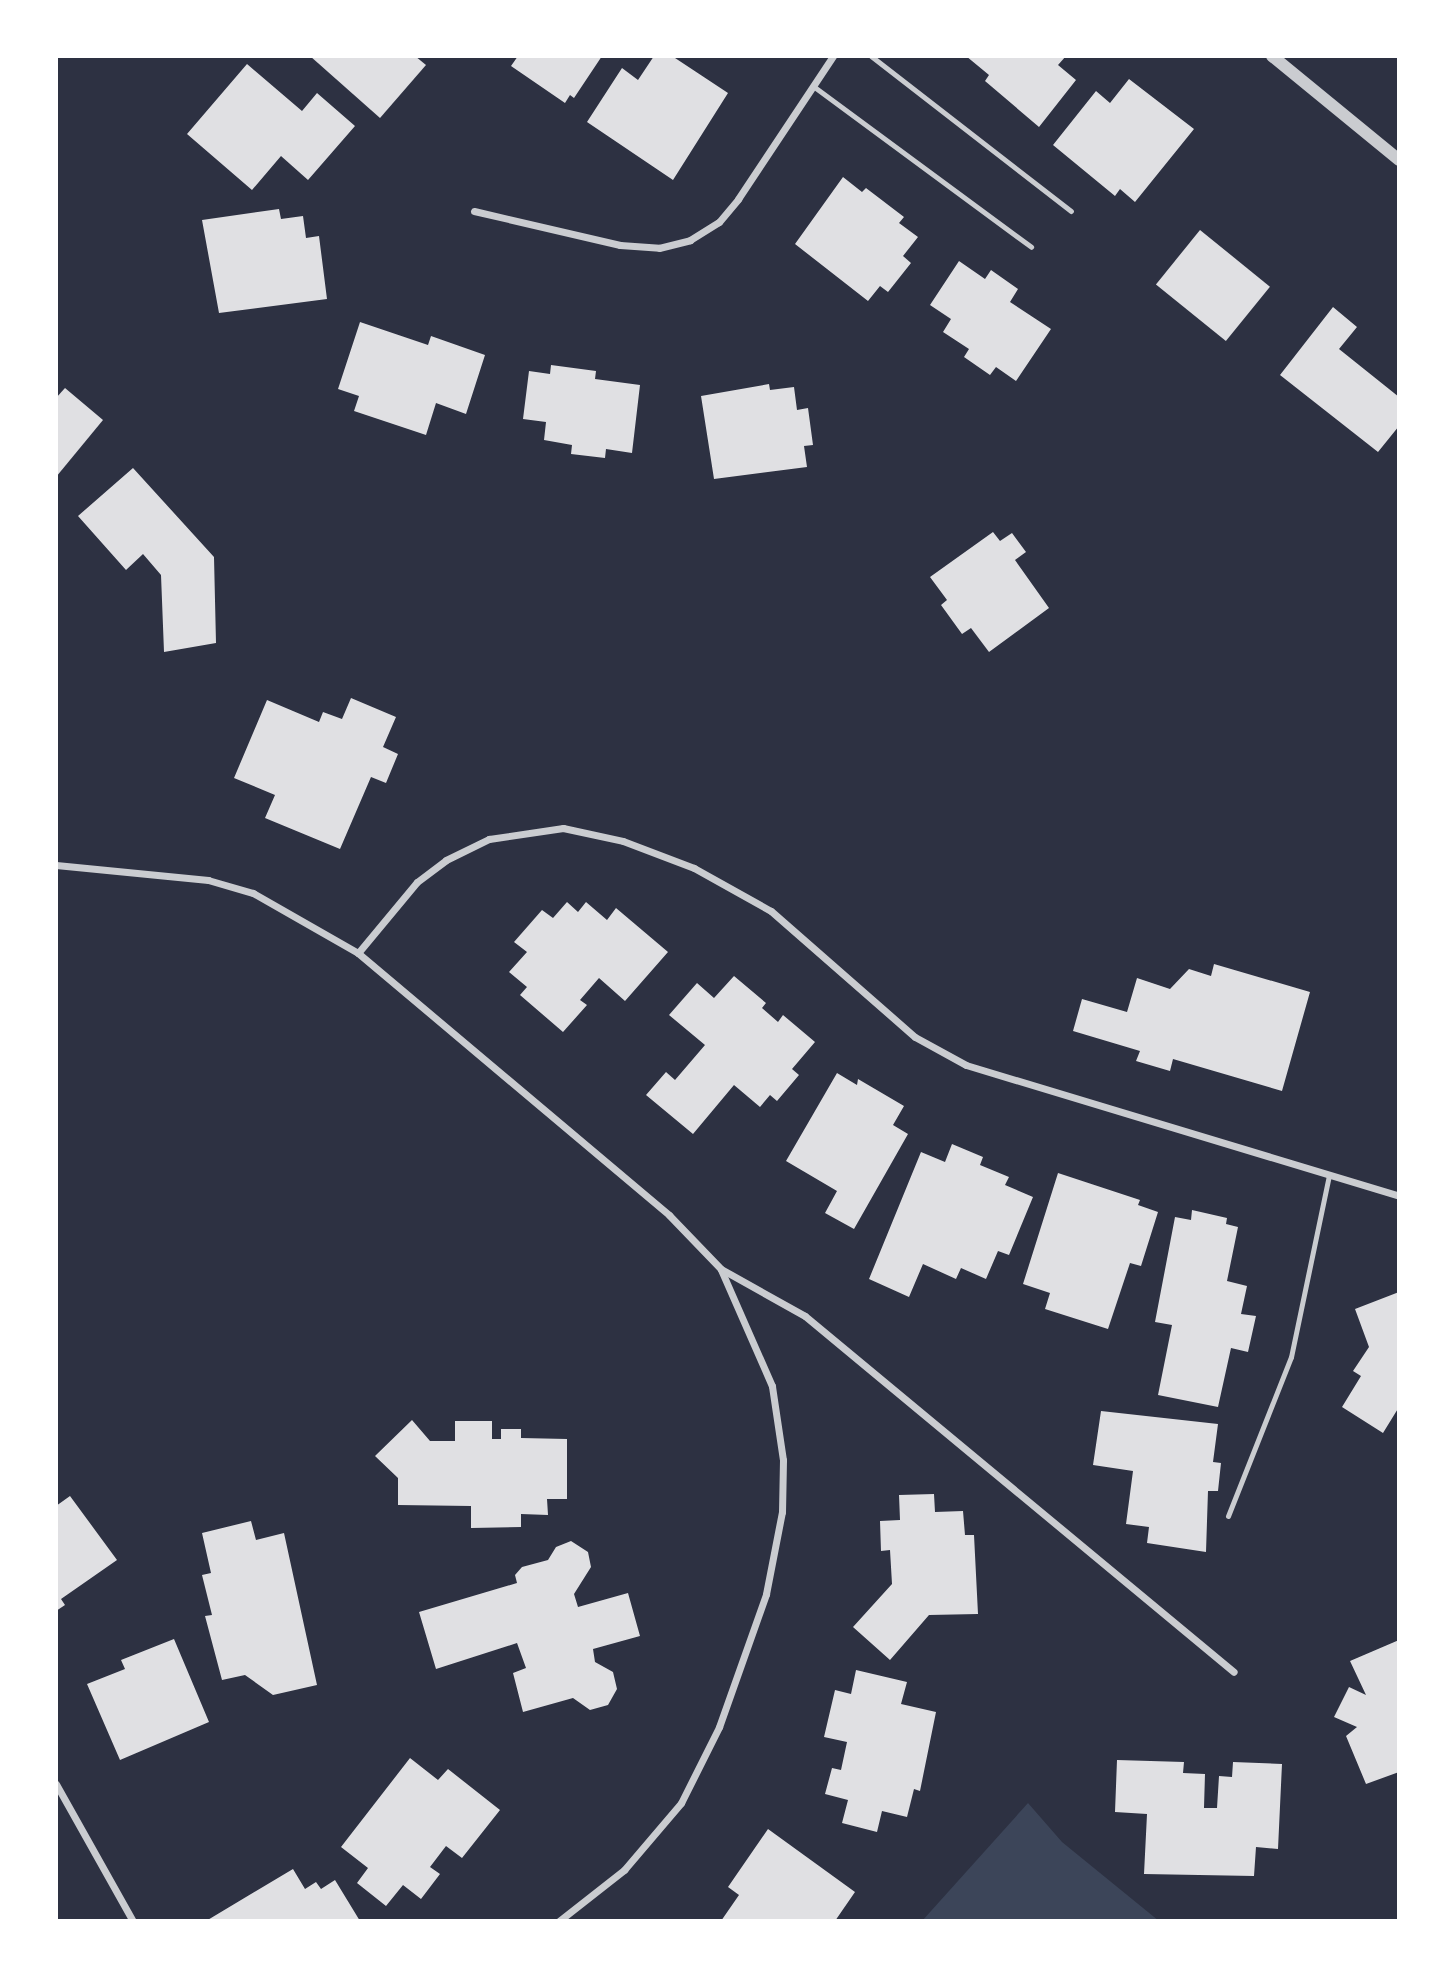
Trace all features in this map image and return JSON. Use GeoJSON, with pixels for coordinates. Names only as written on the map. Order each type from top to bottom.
{"type":"FeatureCollection","features":[{"type":"Feature","properties":{"kind":"street"},"geometry":{"type":"LineString","coordinates":[[474,211],[620,245],[659,248],[690,240],[719,222],[738,199],[833,56]]}},
{"type":"Feature","properties":{"kind":"street"},"geometry":{"type":"LineString","coordinates":[[1272,56],[1399,160]]}},
{"type":"Feature","properties":{"kind":"street"},"geometry":{"type":"LineString","coordinates":[[358,953],[417,882],[446,860],[489,839],[563,828],[623,841],[694,868],[771,911],[915,1037],[965,1065],[1399,1196]]}},
{"type":"Feature","properties":{"kind":"street"},"geometry":{"type":"LineString","coordinates":[[56,865],[208,880],[303,918],[358,953],[668,1216],[721,1269],[805,1316],[1234,1672]]}},
{"type":"Feature","properties":{"kind":"street"},"geometry":{"type":"LineString","coordinates":[[559,1921],[624,1870],[681,1803],[719,1727],[766,1594],[782,1512],[783,1460],[772,1386],[721,1269]]}},
{"type":"Feature","properties":{"kind":"street"},"geometry":{"type":"LineString","coordinates":[[56,1784],[133,1921]]}},
{"type":"Feature","properties":{"kind":"lane"},"geometry":{"type":"LineString","coordinates":[[871,56],[1071,211]]}},
{"type":"Feature","properties":{"kind":"lane"},"geometry":{"type":"LineString","coordinates":[[813,86],[1031,247]]}},
{"type":"Feature","properties":{"kind":"lane"},"geometry":{"type":"LineString","coordinates":[[1228,1516],[1291,1357],[1329,1175]]}},
{"type":"Feature","properties":{"kind":"shaded area"},"geometry":{"type":"Polygon","coordinates":[[[1028,1803],[1062,1842],[1159,1921],[922,1921],[1028,1803]]]}},
{"type":"Feature","properties":{"kind":"building"},"geometry":{"type":"Polygon","coordinates":[[[310,56],[415,56],[426,65],[380,118],[310,56]]]}},
{"type":"Feature","properties":{"kind":"building"},"geometry":{"type":"Polygon","coordinates":[[[518,56],[602,56],[574,98],[570,95],[565,103],[511,66],[518,56]]]}},
{"type":"Feature","properties":{"kind":"building"},"geometry":{"type":"Polygon","coordinates":[[[654,56],[672,56],[728,93],[673,180],[587,122],[622,68],[638,80],[654,56]]]}},
{"type":"Feature","properties":{"kind":"building"},"geometry":{"type":"Polygon","coordinates":[[[966,56],[1066,56],[1058,65],[1076,80],[1039,127],[985,81],[989,75],[966,56]]]}},
{"type":"Feature","properties":{"kind":"building"},"geometry":{"type":"Polygon","coordinates":[[[247,64],[302,111],[317,93],[355,126],[308,180],[281,156],[252,190],[187,134],[247,64]]]}},
{"type":"Feature","properties":{"kind":"building"},"geometry":{"type":"Polygon","coordinates":[[[1129,79],[1194,129],[1135,202],[1120,189],[1115,196],[1053,145],[1096,91],[1110,103],[1129,79]]]}},
{"type":"Feature","properties":{"kind":"building"},"geometry":{"type":"Polygon","coordinates":[[[843,177],[862,192],[866,188],[904,217],[899,223],[918,237],[903,256],[911,263],[888,292],[880,286],[868,301],[795,244],[843,177]]]}},
{"type":"Feature","properties":{"kind":"building"},"geometry":{"type":"Polygon","coordinates":[[[279,209],[281,219],[303,216],[306,238],[319,236],[327,299],[219,313],[202,220],[279,209]]]}},
{"type":"Feature","properties":{"kind":"building"},"geometry":{"type":"Polygon","coordinates":[[[1200,230],[1270,287],[1226,341],[1156,284],[1200,230]]]}},
{"type":"Feature","properties":{"kind":"building"},"geometry":{"type":"Polygon","coordinates":[[[959,261],[985,279],[991,270],[1018,289],[1010,302],[1051,329],[1016,381],[996,367],[990,375],[964,357],[969,349],[943,332],[951,319],[930,305],[959,261]]]}},
{"type":"Feature","properties":{"kind":"building"},"geometry":{"type":"Polygon","coordinates":[[[1333,307],[1357,327],[1339,349],[1399,397],[1399,426],[1378,452],[1280,375],[1333,307]]]}},
{"type":"Feature","properties":{"kind":"building"},"geometry":{"type":"Polygon","coordinates":[[[360,322],[428,345],[431,336],[485,355],[466,414],[436,403],[426,435],[354,411],[359,396],[338,389],[360,322]]]}},
{"type":"Feature","properties":{"kind":"building"},"geometry":{"type":"Polygon","coordinates":[[[551,365],[596,371],[595,379],[640,385],[632,453],[606,449],[605,458],[571,454],[572,445],[544,440],[546,422],[523,419],[529,371],[550,374],[551,365]]]}},
{"type":"Feature","properties":{"kind":"building"},"geometry":{"type":"Polygon","coordinates":[[[769,384],[770,390],[794,387],[797,410],[808,408],[813,445],[804,446],[807,467],[714,479],[701,396],[769,384]]]}},
{"type":"Feature","properties":{"kind":"building"},"geometry":{"type":"Polygon","coordinates":[[[65,388],[103,420],[56,477],[56,398],[65,388]]]}},
{"type":"Feature","properties":{"kind":"building"},"geometry":{"type":"Polygon","coordinates":[[[133,468],[214,557],[216,643],[164,652],[161,575],[143,554],[126,570],[78,516],[133,468]]]}},
{"type":"Feature","properties":{"kind":"building"},"geometry":{"type":"Polygon","coordinates":[[[993,532],[1000,541],[1012,533],[1026,552],[1015,560],[1049,608],[989,652],[971,628],[962,634],[941,605],[947,600],[930,577],[993,532]]]}},
{"type":"Feature","properties":{"kind":"building"},"geometry":{"type":"Polygon","coordinates":[[[351,698],[396,717],[383,747],[398,754],[386,783],[371,777],[340,849],[265,818],[275,795],[234,778],[267,700],[319,722],[323,712],[342,719],[351,698]]]}},
{"type":"Feature","properties":{"kind":"building"},"geometry":{"type":"Polygon","coordinates":[[[567,902],[578,912],[586,902],[607,920],[616,908],[668,952],[625,1001],[599,978],[580,1000],[587,1005],[563,1032],[520,995],[527,987],[509,972],[527,952],[514,942],[542,910],[553,918],[567,902]]]}},
{"type":"Feature","properties":{"kind":"building"},"geometry":{"type":"Polygon","coordinates":[[[1214,964],[1310,992],[1282,1091],[1173,1059],[1170,1071],[1136,1061],[1140,1051],[1073,1031],[1082,999],[1127,1012],[1137,978],[1170,989],[1189,969],[1211,976],[1214,964]]]}},
{"type":"Feature","properties":{"kind":"building"},"geometry":{"type":"Polygon","coordinates":[[[734,976],[766,1003],[762,1008],[778,1022],[783,1015],[815,1042],[792,1069],[799,1075],[777,1101],[770,1095],[760,1107],[734,1085],[693,1134],[646,1095],[666,1072],[675,1080],[705,1045],[669,1015],[697,983],[714,998],[734,976]]]}},
{"type":"Feature","properties":{"kind":"building"},"geometry":{"type":"Polygon","coordinates":[[[837,1073],[857,1085],[858,1079],[904,1106],[893,1125],[908,1134],[854,1229],[825,1213],[837,1191],[786,1161],[837,1073]]]}},
{"type":"Feature","properties":{"kind":"building"},"geometry":{"type":"Polygon","coordinates":[[[952,1144],[983,1157],[980,1165],[1009,1177],[1005,1185],[1033,1197],[1009,1255],[998,1251],[986,1279],[961,1268],[956,1279],[923,1264],[909,1297],[869,1279],[921,1152],[945,1162],[952,1144]]]}},
{"type":"Feature","properties":{"kind":"building"},"geometry":{"type":"Polygon","coordinates":[[[1058,1173],[1140,1200],[1138,1205],[1158,1212],[1141,1266],[1130,1263],[1108,1329],[1045,1309],[1050,1293],[1023,1284],[1058,1173]]]}},
{"type":"Feature","properties":{"kind":"building"},"geometry":{"type":"Polygon","coordinates":[[[1192,1210],[1227,1218],[1226,1224],[1238,1227],[1227,1281],[1247,1286],[1241,1314],[1256,1316],[1248,1352],[1231,1348],[1218,1407],[1158,1395],[1172,1325],[1155,1322],[1175,1217],[1191,1220],[1192,1210]]]}},
{"type":"Feature","properties":{"kind":"building"},"geometry":{"type":"Polygon","coordinates":[[[1399,1292],[1399,1407],[1383,1433],[1342,1407],[1361,1376],[1353,1371],[1369,1347],[1355,1309],[1399,1292]]]}},
{"type":"Feature","properties":{"kind":"building"},"geometry":{"type":"Polygon","coordinates":[[[1101,1411],[1218,1424],[1213,1462],[1221,1463],[1218,1491],[1208,1491],[1206,1552],[1147,1543],[1149,1527],[1126,1524],[1133,1471],[1093,1465],[1101,1411]]]}},
{"type":"Feature","properties":{"kind":"building"},"geometry":{"type":"Polygon","coordinates":[[[412,1420],[430,1441],[455,1441],[455,1421],[492,1421],[492,1439],[501,1439],[501,1429],[521,1429],[521,1438],[567,1439],[567,1499],[547,1499],[548,1515],[521,1514],[521,1527],[471,1528],[471,1506],[398,1505],[398,1478],[375,1456],[412,1420]]]}},
{"type":"Feature","properties":{"kind":"building"},"geometry":{"type":"Polygon","coordinates":[[[934,1494],[935,1512],[963,1511],[965,1535],[974,1535],[978,1614],[929,1615],[890,1660],[853,1627],[892,1584],[890,1550],[881,1551],[880,1521],[900,1520],[899,1495],[934,1494]]]}},
{"type":"Feature","properties":{"kind":"building"},"geometry":{"type":"Polygon","coordinates":[[[70,1496],[117,1560],[61,1599],[65,1605],[56,1611],[56,1506],[70,1496]]]}},
{"type":"Feature","properties":{"kind":"building"},"geometry":{"type":"Polygon","coordinates":[[[251,1521],[256,1540],[284,1533],[317,1685],[273,1695],[245,1675],[222,1680],[205,1616],[212,1615],[202,1575],[211,1573],[202,1533],[251,1521]]]}},
{"type":"Feature","properties":{"kind":"building"},"geometry":{"type":"Polygon","coordinates":[[[571,1541],[588,1552],[591,1567],[574,1594],[578,1607],[628,1593],[640,1636],[593,1649],[595,1662],[613,1672],[617,1689],[608,1705],[590,1710],[573,1698],[523,1712],[513,1673],[526,1668],[517,1643],[436,1669],[419,1612],[517,1583],[515,1575],[522,1567],[548,1560],[556,1547],[571,1541]]]}},
{"type":"Feature","properties":{"kind":"building"},"geometry":{"type":"Polygon","coordinates":[[[174,1639],[209,1722],[120,1760],[87,1684],[125,1669],[121,1660],[174,1639]]]}},
{"type":"Feature","properties":{"kind":"building"},"geometry":{"type":"Polygon","coordinates":[[[1399,1640],[1399,1772],[1366,1784],[1346,1736],[1357,1727],[1334,1717],[1349,1687],[1366,1695],[1350,1661],[1399,1640]]]}},
{"type":"Feature","properties":{"kind":"building"},"geometry":{"type":"Polygon","coordinates":[[[856,1670],[907,1682],[901,1704],[936,1712],[920,1791],[914,1789],[907,1817],[882,1811],[877,1832],[842,1823],[848,1800],[825,1794],[832,1768],[841,1770],[847,1742],[824,1737],[835,1690],[851,1694],[856,1670]]]}},
{"type":"Feature","properties":{"kind":"building"},"geometry":{"type":"Polygon","coordinates":[[[410,1758],[438,1780],[448,1769],[500,1810],[462,1858],[446,1846],[430,1867],[440,1874],[421,1899],[403,1885],[386,1906],[357,1883],[368,1868],[341,1847],[410,1758]]]}},
{"type":"Feature","properties":{"kind":"building"},"geometry":{"type":"Polygon","coordinates":[[[1117,1760],[1184,1762],[1183,1773],[1205,1774],[1204,1808],[1217,1808],[1219,1776],[1232,1777],[1233,1762],[1282,1764],[1278,1849],[1256,1847],[1254,1876],[1144,1874],[1147,1814],[1115,1812],[1117,1760]]]}},
{"type":"Feature","properties":{"kind":"building"},"geometry":{"type":"Polygon","coordinates":[[[768,1829],[855,1892],[835,1921],[721,1921],[739,1895],[728,1887],[768,1829]]]}},
{"type":"Feature","properties":{"kind":"building"},"geometry":{"type":"Polygon","coordinates":[[[293,1869],[305,1889],[316,1882],[321,1889],[335,1880],[360,1921],[206,1921],[293,1869]]]}}]}
